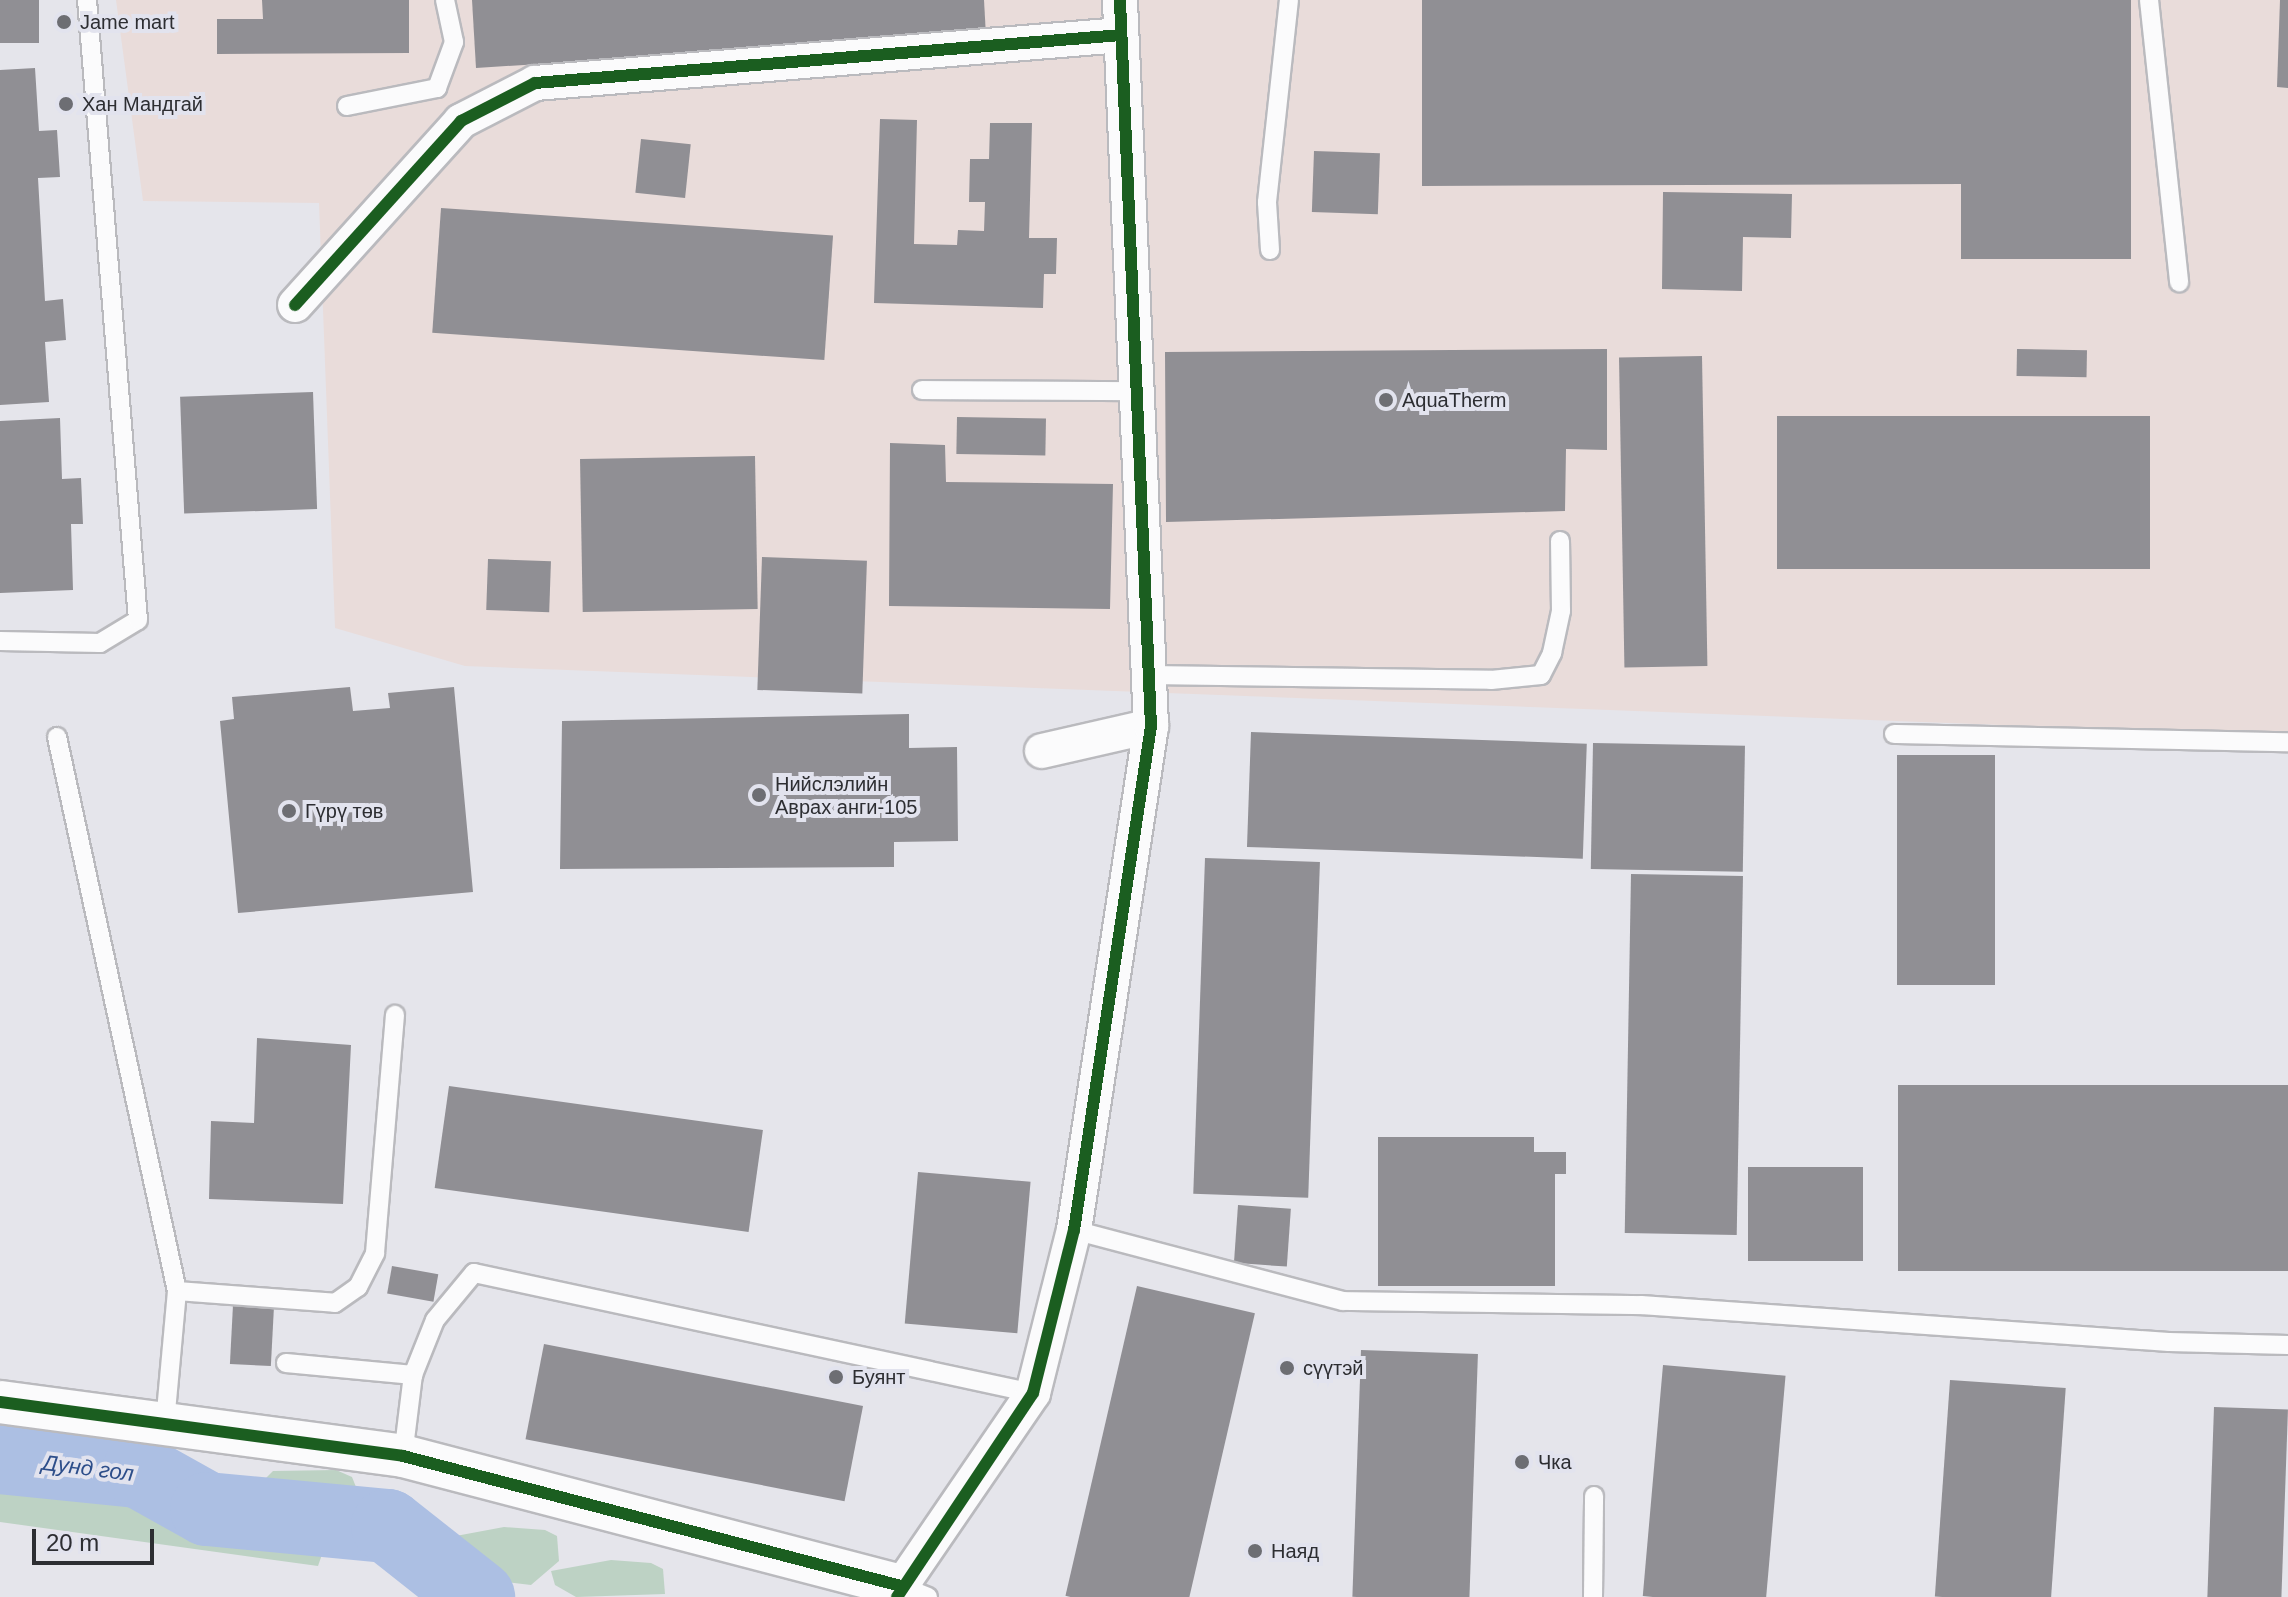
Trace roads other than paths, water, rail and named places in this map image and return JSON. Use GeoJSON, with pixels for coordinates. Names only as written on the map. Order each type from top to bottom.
{"type":"FeatureCollection","features":[{"type":"Feature","properties":{"kind":"street"},"geometry":{"type":"LineString","coordinates":[[0,1402],[403,1456],[909,1593],[1033,1393],[1074,1230],[1151,726],[1120,0]]}},
{"type":"Feature","properties":{"kind":"street"},"geometry":{"type":"LineString","coordinates":[[295,305],[461,121],[535,83],[1121,35]]}},
{"type":"Feature","properties":{"kind":"street"},"geometry":{"type":"LineString","coordinates":[[1042,751],[1151,726]]}},
{"type":"Feature","properties":{"kind":"lane"},"geometry":{"type":"LineString","coordinates":[[0,641],[21,645],[100,643],[138,620],[87,0]]}},
{"type":"Feature","properties":{"kind":"lane"},"geometry":{"type":"LineString","coordinates":[[347,106],[437,88],[454,42],[445,0]]}},
{"type":"Feature","properties":{"kind":"lane"},"geometry":{"type":"LineString","coordinates":[[1270,250],[1267,202],[1289,0]]}},
{"type":"Feature","properties":{"kind":"lane"},"geometry":{"type":"LineString","coordinates":[[2149,0],[2179,282]]}},
{"type":"Feature","properties":{"kind":"lane"},"geometry":{"type":"LineString","coordinates":[[922,390],[1138,391]]}},
{"type":"Feature","properties":{"kind":"lane"},"geometry":{"type":"LineString","coordinates":[[1149,675],[1491,680],[1541,675],[1561,611],[1560,541]]}},
{"type":"Feature","properties":{"kind":"lane"},"geometry":{"type":"LineString","coordinates":[[1894,734],[2288,742]]}},
{"type":"Feature","properties":{"kind":"lane"},"geometry":{"type":"LineString","coordinates":[[57,737],[177,1291],[165,1424]]}},
{"type":"Feature","properties":{"kind":"lane"},"geometry":{"type":"LineString","coordinates":[[177,1291],[335,1303],[358,1287],[375,1253],[395,1015]]}},
{"type":"Feature","properties":{"kind":"lane"},"geometry":{"type":"LineString","coordinates":[[1074,1230],[1343,1301],[1641,1305],[2169,1342],[2288,1345]]}},
{"type":"Feature","properties":{"kind":"lane"},"geometry":{"type":"LineString","coordinates":[[403,1456],[413,1375],[435,1320],[474,1273],[1033,1393]]}},
{"type":"Feature","properties":{"kind":"lane"},"geometry":{"type":"LineString","coordinates":[[286,1363],[413,1375]]}},
{"type":"Feature","properties":{"kind":"lane"},"geometry":{"type":"LineString","coordinates":[[1593,1597],[1594,1496]]}},
{"type":"Feature","properties":{"kind":"waterway","name":"Дунд гол"},"geometry":{"type":"LineString","coordinates":[[0,1457],[139,1471],[207,1509],[388,1526],[478,1597]]}},
{"type":"Feature","properties":{"kind":"place","name":"Jame mart"},"geometry":{"type":"Point","coordinates":[64,22]}},
{"type":"Feature","properties":{"kind":"place","name":"Хан Мандгай"},"geometry":{"type":"Point","coordinates":[66,104]}},
{"type":"Feature","properties":{"kind":"place","name":"AquaTherm"},"geometry":{"type":"Point","coordinates":[1386,400]}},
{"type":"Feature","properties":{"kind":"place","name":"Нийслэлийн Аврах анги-105"},"geometry":{"type":"Point","coordinates":[759,795]}},
{"type":"Feature","properties":{"kind":"place","name":"Гүрү төв"},"geometry":{"type":"Point","coordinates":[289,811]}},
{"type":"Feature","properties":{"kind":"place","name":"сүүтэй"},"geometry":{"type":"Point","coordinates":[1287,1368]}},
{"type":"Feature","properties":{"kind":"place","name":"Буянт"},"geometry":{"type":"Point","coordinates":[836,1377]}},
{"type":"Feature","properties":{"kind":"place","name":"Чка"},"geometry":{"type":"Point","coordinates":[1522,1462]}},
{"type":"Feature","properties":{"kind":"place","name":"Наяд"},"geometry":{"type":"Point","coordinates":[1255,1551]}}]}
